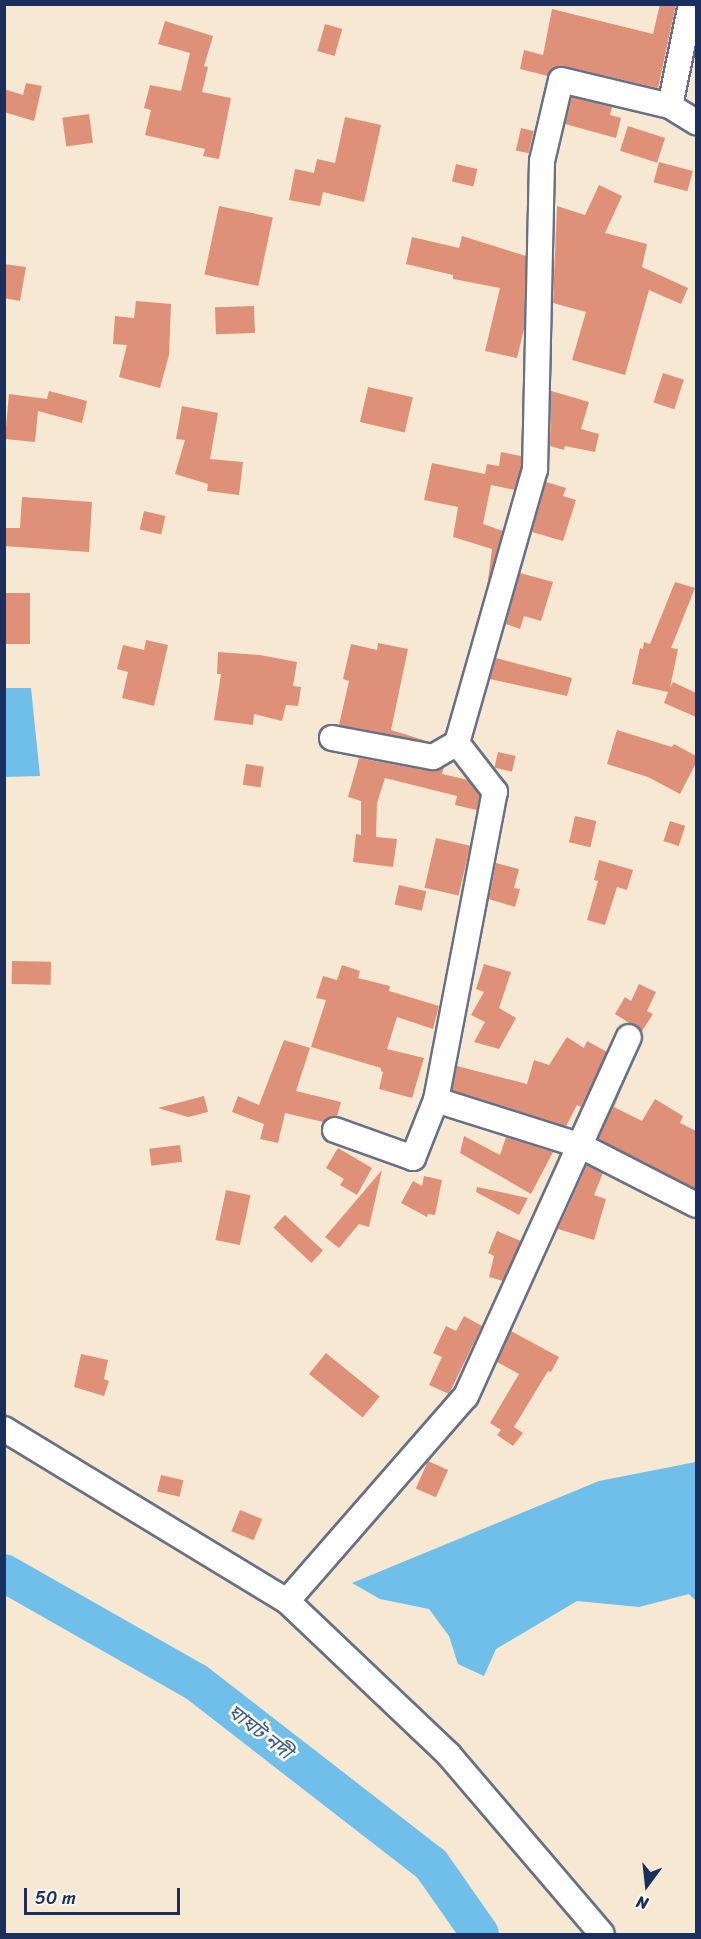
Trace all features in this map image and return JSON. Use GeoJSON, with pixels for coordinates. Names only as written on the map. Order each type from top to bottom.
{"type":"FeatureCollection","features":[{"type":"Feature","properties":{"kind":"street"},"geometry":{"type":"LineString","coordinates":[[670,106],[691,4]]}},
{"type":"Feature","properties":{"kind":"street"},"geometry":{"type":"LineString","coordinates":[[332,738],[434,757],[457,743],[535,470],[542,161],[561,80],[670,106],[696,122]]}},
{"type":"Feature","properties":{"kind":"street"},"geometry":{"type":"LineString","coordinates":[[335,1130],[413,1158],[436,1100],[495,792],[457,743]]}},
{"type":"Feature","properties":{"kind":"street"},"geometry":{"type":"LineString","coordinates":[[287,1601],[466,1396],[629,1037]]}},
{"type":"Feature","properties":{"kind":"street"},"geometry":{"type":"LineString","coordinates":[[436,1100],[579,1145],[696,1205]]}},
{"type":"Feature","properties":{"kind":"street"},"geometry":{"type":"LineString","coordinates":[[4,1429],[287,1601],[449,1755],[602,1935]]}},
{"type":"Feature","properties":{"kind":"water"},"geometry":{"type":"Polygon","coordinates":[[[4,688],[31,688],[40,776],[5,777],[4,688]]]}},
{"type":"Feature","properties":{"kind":"water"},"geometry":{"type":"Polygon","coordinates":[[[696,1462],[696,1601],[689,1594],[639,1607],[577,1601],[496,1649],[484,1676],[458,1664],[449,1636],[429,1609],[380,1599],[352,1583],[599,1481],[696,1462]]]}},
{"type":"Feature","properties":{"kind":"building"},"geometry":{"type":"Polygon","coordinates":[[[660,4],[676,4],[658,88],[564,66],[556,67],[548,76],[520,69],[524,50],[543,55],[552,9],[653,34],[660,4]]]}},
{"type":"Feature","properties":{"kind":"building"},"geometry":{"type":"Polygon","coordinates":[[[165,21],[213,36],[204,66],[208,67],[202,92],[231,98],[219,159],[203,156],[205,149],[145,135],[151,110],[144,108],[150,85],[181,91],[190,53],[158,44],[165,21]]]}},
{"type":"Feature","properties":{"kind":"building"},"geometry":{"type":"Polygon","coordinates":[[[325,24],[342,29],[335,56],[317,51],[325,24]]]}},
{"type":"Feature","properties":{"kind":"building"},"geometry":{"type":"Polygon","coordinates":[[[26,83],[42,86],[34,121],[4,112],[4,89],[23,95],[26,83]]]}},
{"type":"Feature","properties":{"kind":"building"},"geometry":{"type":"Polygon","coordinates":[[[572,97],[612,107],[610,115],[621,118],[616,138],[565,124],[572,97]]]}},
{"type":"Feature","properties":{"kind":"building"},"geometry":{"type":"Polygon","coordinates":[[[89,114],[93,143],[66,146],[62,118],[89,114]]]}},
{"type":"Feature","properties":{"kind":"building"},"geometry":{"type":"Polygon","coordinates":[[[345,117],[381,125],[364,202],[323,192],[320,206],[289,200],[295,169],[314,173],[317,159],[335,163],[345,117]]]}},
{"type":"Feature","properties":{"kind":"building"},"geometry":{"type":"Polygon","coordinates":[[[628,126],[665,138],[657,163],[620,151],[628,126]]]}},
{"type":"Feature","properties":{"kind":"building"},"geometry":{"type":"Polygon","coordinates":[[[521,128],[534,131],[528,153],[516,150],[521,128]]]}},
{"type":"Feature","properties":{"kind":"building"},"geometry":{"type":"Polygon","coordinates":[[[659,162],[693,171],[687,191],[654,182],[659,162]]]}},
{"type":"Feature","properties":{"kind":"building"},"geometry":{"type":"Polygon","coordinates":[[[456,164],[477,169],[473,186],[452,182],[456,164]]]}},
{"type":"Feature","properties":{"kind":"building"},"geometry":{"type":"Polygon","coordinates":[[[599,185],[622,196],[605,233],[647,244],[642,267],[688,288],[681,304],[649,290],[625,375],[572,360],[586,312],[553,303],[557,206],[585,215],[599,185]]]}},
{"type":"Feature","properties":{"kind":"building"},"geometry":{"type":"Polygon","coordinates":[[[219,206],[273,217],[258,286],[204,274],[219,206]]]}},
{"type":"Feature","properties":{"kind":"building"},"geometry":{"type":"Polygon","coordinates":[[[462,236],[526,256],[524,329],[517,358],[485,351],[500,288],[453,279],[453,275],[406,264],[412,237],[459,248],[462,236]]]}},
{"type":"Feature","properties":{"kind":"building"},"geometry":{"type":"Polygon","coordinates":[[[4,264],[26,267],[20,301],[4,298],[4,264]]]}},
{"type":"Feature","properties":{"kind":"building"},"geometry":{"type":"Polygon","coordinates":[[[136,301],[171,304],[169,355],[160,388],[119,377],[127,345],[113,344],[115,316],[134,318],[136,301]]]}},
{"type":"Feature","properties":{"kind":"building"},"geometry":{"type":"Polygon","coordinates":[[[254,306],[255,333],[216,334],[215,307],[254,306]]]}},
{"type":"Feature","properties":{"kind":"building"},"geometry":{"type":"Polygon","coordinates":[[[663,373],[684,380],[674,409],[653,402],[663,373]]]}},
{"type":"Feature","properties":{"kind":"building"},"geometry":{"type":"Polygon","coordinates":[[[368,387],[413,397],[405,432],[360,422],[368,387]]]}},
{"type":"Feature","properties":{"kind":"building"},"geometry":{"type":"Polygon","coordinates":[[[49,391],[87,401],[82,423],[38,411],[35,442],[5,439],[9,394],[47,399],[49,391]]]}},
{"type":"Feature","properties":{"kind":"building"},"geometry":{"type":"Polygon","coordinates":[[[551,391],[589,402],[581,429],[599,434],[595,452],[565,446],[564,450],[550,446],[551,391]]]}},
{"type":"Feature","properties":{"kind":"building"},"geometry":{"type":"Polygon","coordinates":[[[182,406],[218,413],[210,459],[243,462],[239,495],[207,491],[208,484],[175,474],[185,440],[176,439],[182,406]]]}},
{"type":"Feature","properties":{"kind":"building"},"geometry":{"type":"Polygon","coordinates":[[[501,452],[521,456],[521,468],[515,490],[491,485],[483,524],[503,531],[487,588],[492,549],[453,537],[458,507],[424,500],[432,463],[485,474],[487,464],[499,466],[501,452]]]}},
{"type":"Feature","properties":{"kind":"building"},"geometry":{"type":"Polygon","coordinates":[[[546,482],[566,488],[563,496],[576,500],[563,541],[532,532],[546,482]]]}},
{"type":"Feature","properties":{"kind":"building"},"geometry":{"type":"Polygon","coordinates":[[[22,497],[92,502],[89,552],[4,546],[4,528],[20,528],[22,497]]]}},
{"type":"Feature","properties":{"kind":"building"},"geometry":{"type":"Polygon","coordinates":[[[144,511],[165,516],[161,534],[140,530],[144,511]]]}},
{"type":"Feature","properties":{"kind":"building"},"geometry":{"type":"Polygon","coordinates":[[[520,573],[553,582],[541,621],[524,616],[520,629],[506,624],[520,573]]]}},
{"type":"Feature","properties":{"kind":"building"},"geometry":{"type":"Polygon","coordinates":[[[675,582],[695,588],[671,648],[678,649],[670,688],[673,682],[696,693],[696,717],[664,703],[668,692],[632,684],[640,648],[643,649],[644,642],[650,644],[675,582]]]}},
{"type":"Feature","properties":{"kind":"building"},"geometry":{"type":"Polygon","coordinates":[[[4,593],[30,593],[30,644],[4,644],[4,593]]]}},
{"type":"Feature","properties":{"kind":"building"},"geometry":{"type":"Polygon","coordinates":[[[146,640],[168,645],[154,706],[122,698],[128,672],[117,669],[123,645],[144,650],[146,640]]]}},
{"type":"Feature","properties":{"kind":"building"},"geometry":{"type":"Polygon","coordinates":[[[378,643],[408,649],[391,730],[430,742],[339,725],[349,681],[343,679],[351,644],[377,650],[378,643]]]}},
{"type":"Feature","properties":{"kind":"building"},"geometry":{"type":"Polygon","coordinates":[[[218,652],[260,655],[297,662],[293,686],[301,687],[298,706],[286,705],[282,721],[254,714],[253,725],[214,720],[221,674],[217,674],[218,652]]]}},
{"type":"Feature","properties":{"kind":"building"},"geometry":{"type":"Polygon","coordinates":[[[496,658],[572,678],[567,696],[490,679],[496,658]]]}},
{"type":"Feature","properties":{"kind":"building"},"geometry":{"type":"Polygon","coordinates":[[[617,730],[672,747],[674,744],[696,756],[696,763],[680,794],[648,777],[607,764],[617,730]]]}},
{"type":"Feature","properties":{"kind":"building"},"geometry":{"type":"Polygon","coordinates":[[[498,752],[516,756],[512,772],[494,768],[498,752]]]}},
{"type":"Feature","properties":{"kind":"building"},"geometry":{"type":"Polygon","coordinates":[[[359,758],[430,771],[444,767],[442,774],[468,780],[480,796],[477,810],[455,805],[457,796],[385,778],[377,803],[376,837],[397,839],[393,867],[353,862],[356,834],[361,835],[361,801],[348,797],[359,758]]]}},
{"type":"Feature","properties":{"kind":"building"},"geometry":{"type":"Polygon","coordinates":[[[246,764],[264,767],[260,788],[243,785],[246,764]]]}},
{"type":"Feature","properties":{"kind":"building"},"geometry":{"type":"Polygon","coordinates":[[[575,816],[596,821],[590,847],[569,842],[575,816]]]}},
{"type":"Feature","properties":{"kind":"building"},"geometry":{"type":"Polygon","coordinates":[[[670,821],[685,826],[679,846],[664,841],[670,821]]]}},
{"type":"Feature","properties":{"kind":"building"},"geometry":{"type":"Polygon","coordinates":[[[436,838],[470,846],[459,896],[425,888],[436,838]]]}},
{"type":"Feature","properties":{"kind":"building"},"geometry":{"type":"Polygon","coordinates":[[[599,860],[633,870],[627,890],[617,887],[605,925],[587,920],[598,881],[594,880],[599,860]]]}},
{"type":"Feature","properties":{"kind":"building"},"geometry":{"type":"Polygon","coordinates":[[[496,863],[519,869],[514,888],[520,889],[515,907],[489,899],[496,863]]]}},
{"type":"Feature","properties":{"kind":"building"},"geometry":{"type":"Polygon","coordinates":[[[399,885],[426,891],[422,911],[395,904],[399,885]]]}},
{"type":"Feature","properties":{"kind":"building"},"geometry":{"type":"Polygon","coordinates":[[[12,961],[51,962],[51,985],[12,984],[12,961]]]}},
{"type":"Feature","properties":{"kind":"building"},"geometry":{"type":"Polygon","coordinates":[[[484,964],[511,972],[499,1008],[516,1018],[499,1049],[474,1042],[485,1022],[471,1015],[484,992],[476,989],[484,964]]]}},
{"type":"Feature","properties":{"kind":"building"},"geometry":{"type":"Polygon","coordinates":[[[342,965],[360,971],[358,978],[390,986],[389,991],[439,1006],[433,1029],[397,1017],[387,1049],[424,1058],[412,1098],[379,1089],[383,1072],[381,1068],[311,1047],[326,1000],[316,998],[323,976],[337,980],[342,965]]]}},
{"type":"Feature","properties":{"kind":"building"},"geometry":{"type":"Polygon","coordinates":[[[639,984],[656,992],[647,1011],[653,1014],[642,1031],[615,1014],[625,997],[631,1001],[639,984]]]}},
{"type":"Feature","properties":{"kind":"building"},"geometry":{"type":"Polygon","coordinates":[[[567,1037],[584,1048],[587,1041],[607,1052],[581,1107],[577,1105],[566,1126],[452,1090],[457,1066],[527,1084],[534,1060],[549,1065],[567,1037]]]}},
{"type":"Feature","properties":{"kind":"building"},"geometry":{"type":"Polygon","coordinates":[[[284,1040],[310,1048],[296,1091],[341,1102],[337,1116],[332,1116],[323,1122],[285,1113],[278,1143],[260,1139],[264,1124],[232,1112],[238,1096],[259,1105],[284,1040]]]}},
{"type":"Feature","properties":{"kind":"building"},"geometry":{"type":"Polygon","coordinates":[[[623,1086],[614,1107],[642,1121],[655,1099],[683,1116],[680,1123],[696,1131],[696,1189],[598,1139],[623,1086]]]}},
{"type":"Feature","properties":{"kind":"building"},"geometry":{"type":"Polygon","coordinates":[[[204,1096],[208,1112],[188,1117],[158,1108],[204,1096]]]}},
{"type":"Feature","properties":{"kind":"building"},"geometry":{"type":"Polygon","coordinates":[[[464,1136],[500,1155],[506,1137],[553,1152],[531,1194],[460,1153],[464,1136]]]}},
{"type":"Feature","properties":{"kind":"building"},"geometry":{"type":"Polygon","coordinates":[[[180,1145],[182,1162],[151,1166],[149,1149],[180,1145]]]}},
{"type":"Feature","properties":{"kind":"building"},"geometry":{"type":"Polygon","coordinates":[[[338,1148],[372,1168],[357,1195],[340,1185],[344,1179],[326,1168],[338,1148]]]}},
{"type":"Feature","properties":{"kind":"building"},"geometry":{"type":"Polygon","coordinates":[[[587,1165],[603,1173],[594,1195],[606,1199],[594,1240],[558,1229],[587,1165]]]}},
{"type":"Feature","properties":{"kind":"building"},"geometry":{"type":"Polygon","coordinates":[[[382,1170],[369,1227],[359,1224],[339,1248],[325,1237],[382,1170]]]}},
{"type":"Feature","properties":{"kind":"building"},"geometry":{"type":"Polygon","coordinates":[[[424,1176],[442,1180],[435,1215],[428,1214],[427,1217],[401,1203],[413,1181],[422,1186],[424,1176]]]}},
{"type":"Feature","properties":{"kind":"building"},"geometry":{"type":"Polygon","coordinates":[[[477,1187],[528,1198],[519,1215],[476,1192],[477,1187]]]}},
{"type":"Feature","properties":{"kind":"building"},"geometry":{"type":"Polygon","coordinates":[[[226,1190],[250,1195],[240,1245],[215,1240],[226,1190]]]}},
{"type":"Feature","properties":{"kind":"building"},"geometry":{"type":"Polygon","coordinates":[[[285,1215],[323,1250],[311,1263],[273,1227],[285,1215]]]}},
{"type":"Feature","properties":{"kind":"building"},"geometry":{"type":"Polygon","coordinates":[[[497,1231],[521,1241],[503,1281],[489,1277],[494,1256],[488,1253],[497,1231]]]}},
{"type":"Feature","properties":{"kind":"building"},"geometry":{"type":"Polygon","coordinates":[[[464,1316],[482,1326],[449,1394],[429,1385],[442,1357],[433,1353],[446,1326],[456,1331],[464,1316]]]}},
{"type":"Feature","properties":{"kind":"building"},"geometry":{"type":"Polygon","coordinates":[[[511,1331],[559,1357],[514,1427],[523,1433],[513,1446],[497,1435],[501,1430],[490,1423],[519,1374],[497,1362],[511,1331]]]}},
{"type":"Feature","properties":{"kind":"building"},"geometry":{"type":"Polygon","coordinates":[[[326,1353],[380,1396],[363,1417],[309,1374],[326,1353]]]}},
{"type":"Feature","properties":{"kind":"building"},"geometry":{"type":"Polygon","coordinates":[[[81,1354],[108,1360],[104,1379],[109,1381],[104,1396],[74,1387],[81,1354]]]}},
{"type":"Feature","properties":{"kind":"building"},"geometry":{"type":"Polygon","coordinates":[[[428,1461],[448,1470],[436,1497],[416,1488],[428,1461]]]}},
{"type":"Feature","properties":{"kind":"building"},"geometry":{"type":"Polygon","coordinates":[[[161,1475],[183,1480],[180,1497],[157,1492],[161,1475]]]}},
{"type":"Feature","properties":{"kind":"building"},"geometry":{"type":"Polygon","coordinates":[[[240,1510],[262,1519],[254,1540],[231,1531],[240,1510]]]}},
{"type":"Feature","properties":{"kind":"waterway","name":"ঘাঘট নদী"},"geometry":{"type":"LineString","coordinates":[[4,1573],[196,1682],[431,1864],[480,1934]]}}]}
